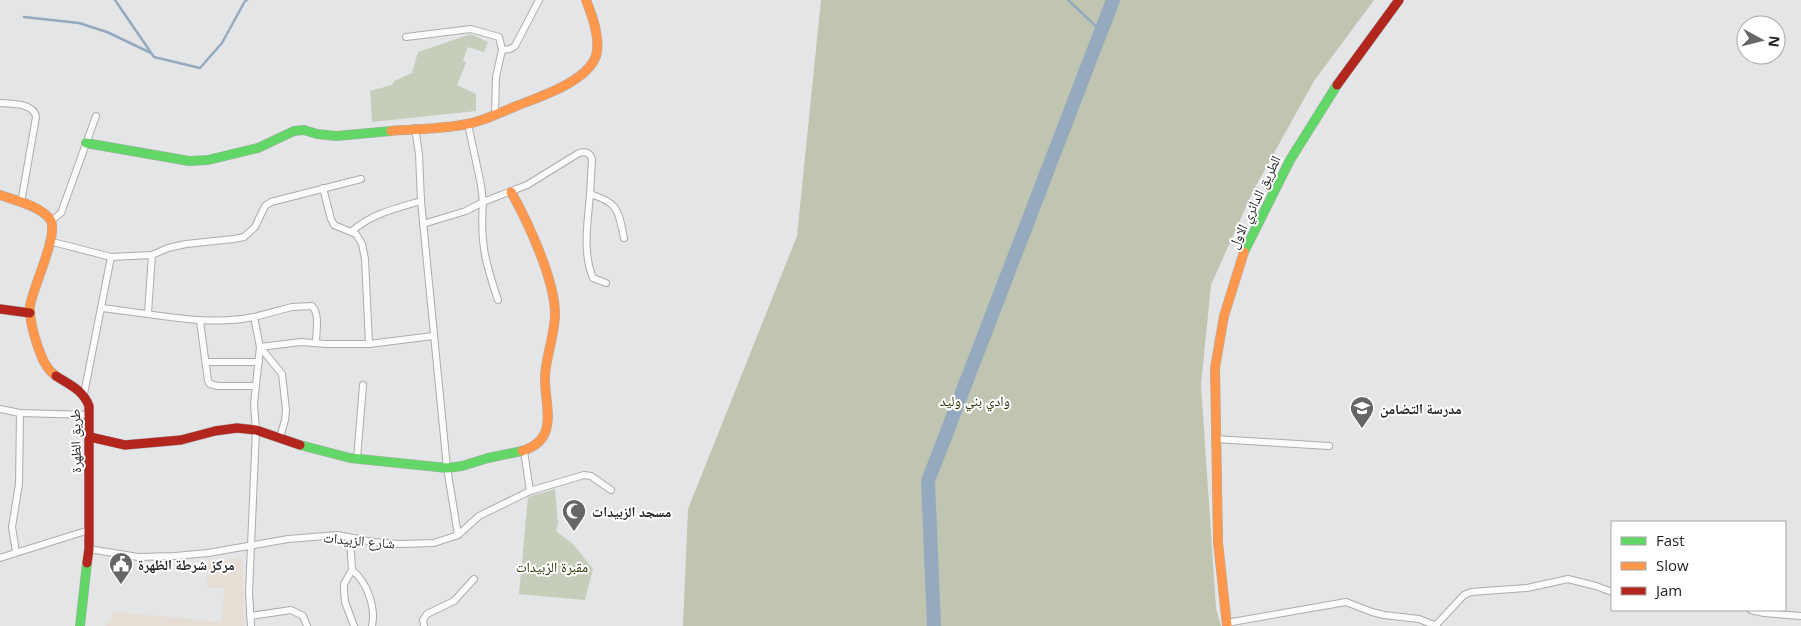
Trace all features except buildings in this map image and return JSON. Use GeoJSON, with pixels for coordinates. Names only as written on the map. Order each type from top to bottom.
{"type":"FeatureCollection","features":[{"type":"Feature","properties":{"kind":"street"},"geometry":{"type":"LineString","coordinates":[[502,50],[515,46],[539,0]]}},
{"type":"Feature","properties":{"kind":"street"},"geometry":{"type":"LineString","coordinates":[[86,143],[189,161],[208,160],[258,148],[294,131],[304,130],[317,134],[336,136],[468,124],[495,115],[568,84],[579,76],[596,54],[597,42],[586,0]]}},
{"type":"Feature","properties":{"kind":"street","name":"الطريق الدائري الاول"},"geometry":{"type":"LineString","coordinates":[[1226,625],[1218,542],[1215,439],[1215,368],[1224,316],[1246,245],[1290,160],[1328,97],[1399,0]]}},
{"type":"Feature","properties":{"kind":"street"},"geometry":{"type":"LineString","coordinates":[[406,37],[471,29],[499,37],[502,50],[496,84],[495,115]]}},
{"type":"Feature","properties":{"kind":"street"},"geometry":{"type":"LineString","coordinates":[[0,103],[30,108],[36,113],[21,203]]}},
{"type":"Feature","properties":{"kind":"street"},"geometry":{"type":"LineString","coordinates":[[0,195],[42,211],[51,221],[61,213],[96,116]]}},
{"type":"Feature","properties":{"kind":"street"},"geometry":{"type":"LineString","coordinates":[[468,124],[481,185],[483,202],[482,231],[486,263],[498,300]]}},
{"type":"Feature","properties":{"kind":"street"},"geometry":{"type":"LineString","coordinates":[[415,128],[419,154],[423,224],[447,468],[458,535]]}},
{"type":"Feature","properties":{"kind":"street"},"geometry":{"type":"LineString","coordinates":[[423,224],[466,211],[483,202],[511,192],[527,185],[583,152],[589,153],[592,160],[587,234],[590,272],[593,278],[606,283]]}},
{"type":"Feature","properties":{"kind":"street"},"geometry":{"type":"LineString","coordinates":[[49,241],[111,257],[152,255],[168,248],[186,244],[234,239],[244,236],[255,227],[265,206],[271,202],[361,179]]}},
{"type":"Feature","properties":{"kind":"street"},"geometry":{"type":"LineString","coordinates":[[322,188],[334,225],[359,237],[365,259],[369,344]]}},
{"type":"Feature","properties":{"kind":"street"},"geometry":{"type":"LineString","coordinates":[[90,437],[125,445],[181,440],[237,428],[256,430],[290,442],[357,459],[447,468],[456,468],[488,458],[524,451],[538,443],[549,419],[545,376],[553,337],[555,314],[551,284],[523,214],[511,192]]}},
{"type":"Feature","properties":{"kind":"street"},"geometry":{"type":"LineString","coordinates":[[590,194],[612,202],[619,216],[624,238]]}},
{"type":"Feature","properties":{"kind":"street"},"geometry":{"type":"LineString","coordinates":[[352,232],[364,221],[377,215],[421,201]]}},
{"type":"Feature","properties":{"kind":"street","name":"طريق الظهرة"},"geometry":{"type":"LineString","coordinates":[[51,221],[53,229],[31,302],[30,313],[32,327],[47,368],[78,388],[88,402],[90,415],[89,549],[80,626]]}},
{"type":"Feature","properties":{"kind":"street"},"geometry":{"type":"LineString","coordinates":[[148,313],[152,255]]}},
{"type":"Feature","properties":{"kind":"street"},"geometry":{"type":"LineString","coordinates":[[84,394],[111,257]]}},
{"type":"Feature","properties":{"kind":"street"},"geometry":{"type":"LineString","coordinates":[[101,308],[200,321],[237,320],[292,307],[312,306],[315,309],[316,315],[316,343]]}},
{"type":"Feature","properties":{"kind":"street"},"geometry":{"type":"LineString","coordinates":[[0,309],[30,313]]}},
{"type":"Feature","properties":{"kind":"street"},"geometry":{"type":"LineString","coordinates":[[251,626],[249,592],[256,430],[254,404],[260,347],[254,317]]}},
{"type":"Feature","properties":{"kind":"street"},"geometry":{"type":"LineString","coordinates":[[200,321],[208,381],[213,386],[255,386]]}},
{"type":"Feature","properties":{"kind":"street"},"geometry":{"type":"LineString","coordinates":[[260,347],[288,342],[369,344],[434,336]]}},
{"type":"Feature","properties":{"kind":"street"},"geometry":{"type":"LineString","coordinates":[[260,347],[282,374],[286,410],[280,437]]}},
{"type":"Feature","properties":{"kind":"street"},"geometry":{"type":"LineString","coordinates":[[206,362],[259,362]]}},
{"type":"Feature","properties":{"kind":"street"},"geometry":{"type":"LineString","coordinates":[[357,459],[363,385]]}},
{"type":"Feature","properties":{"kind":"street"},"geometry":{"type":"LineString","coordinates":[[0,409],[20,413],[90,415]]}},
{"type":"Feature","properties":{"kind":"street"},"geometry":{"type":"LineString","coordinates":[[16,552],[12,527],[19,484],[20,413]]}},
{"type":"Feature","properties":{"kind":"street"},"geometry":{"type":"LineString","coordinates":[[1215,439],[1328,446]]}},
{"type":"Feature","properties":{"kind":"street"},"geometry":{"type":"LineString","coordinates":[[524,451],[530,491]]}},
{"type":"Feature","properties":{"kind":"street","name":"شارع الزبيدات"},"geometry":{"type":"LineString","coordinates":[[89,549],[138,557],[208,553],[314,536],[338,535],[400,544],[434,542],[458,535],[479,516],[530,491],[584,475],[591,476],[611,490]]}},
{"type":"Feature","properties":{"kind":"street"},"geometry":{"type":"LineString","coordinates":[[0,558],[89,530]]}},
{"type":"Feature","properties":{"kind":"street"},"geometry":{"type":"LineString","coordinates":[[350,538],[352,570],[344,584],[344,591],[345,602],[354,626]]}},
{"type":"Feature","properties":{"kind":"street"},"geometry":{"type":"LineString","coordinates":[[352,570],[365,584],[372,610],[372,626]]}},
{"type":"Feature","properties":{"kind":"street"},"geometry":{"type":"LineString","coordinates":[[424,626],[427,614],[454,600],[474,579]]}},
{"type":"Feature","properties":{"kind":"street"},"geometry":{"type":"LineString","coordinates":[[1226,625],[1346,602],[1378,614],[1419,619],[1437,626],[1464,595],[1471,592],[1527,588],[1568,579],[1611,592]]}},
{"type":"Feature","properties":{"kind":"street"},"geometry":{"type":"LineString","coordinates":[[250,616],[291,610],[303,616],[307,626]]}},
{"type":"Feature","properties":{"kind":"street"},"geometry":{"type":"LineString","coordinates":[[1755,611],[1801,616]]}},
{"type":"Feature","properties":{"kind":"shaded area"},"geometry":{"type":"Polygon","coordinates":[[[242,558],[244,626],[105,626],[115,612],[221,622],[225,588],[207,588],[208,563],[242,558]]]}},
{"type":"Feature","properties":{"kind":"green space","name":"وادي بني وليد"},"geometry":{"type":"Polygon","coordinates":[[[821,0],[1374,0],[1314,81],[1253,191],[1211,285],[1201,385],[1216,608],[1221,626],[683,626],[688,509],[797,236],[821,0]]]}},
{"type":"Feature","properties":{"kind":"green space"},"geometry":{"type":"Polygon","coordinates":[[[471,34],[488,42],[484,52],[468,47],[463,60],[466,63],[457,85],[476,94],[476,111],[372,122],[370,91],[392,85],[394,81],[412,73],[418,52],[471,34]]]}},
{"type":"Feature","properties":{"kind":"green space","name":"مقبرة الزبيدات"},"geometry":{"type":"Polygon","coordinates":[[[555,489],[558,523],[556,531],[573,544],[593,569],[585,600],[519,594],[528,497],[555,489]]]}},
{"type":"Feature","properties":{"kind":"waterway"},"geometry":{"type":"LineString","coordinates":[[115,0],[154,57],[200,68],[222,43],[247,0]]}},
{"type":"Feature","properties":{"kind":"waterway"},"geometry":{"type":"LineString","coordinates":[[1068,0],[1101,31]]}},
{"type":"Feature","properties":{"kind":"waterway","name":"وادي بني وليد"},"geometry":{"type":"LineString","coordinates":[[934,626],[928,481],[1113,0]]}},
{"type":"Feature","properties":{"kind":"waterway"},"geometry":{"type":"LineString","coordinates":[[24,17],[79,23],[107,32],[151,53]]}},
{"type":"Feature","properties":{"kind":"traffic: fast"},"geometry":{"type":"LineString","coordinates":[[1244,252],[1290,160],[1337,85]]}},
{"type":"Feature","properties":{"kind":"traffic: fast"},"geometry":{"type":"LineString","coordinates":[[86,143],[189,161],[208,160],[258,148],[294,131],[304,130],[317,134],[336,136],[391,131]]}},
{"type":"Feature","properties":{"kind":"traffic: fast"},"geometry":{"type":"LineString","coordinates":[[300,445],[350,458],[447,468],[522,451]]}},
{"type":"Feature","properties":{"kind":"traffic: fast"},"geometry":{"type":"LineString","coordinates":[[80,626],[87,563]]}},
{"type":"Feature","properties":{"kind":"traffic: slow"},"geometry":{"type":"LineString","coordinates":[[391,131],[449,127],[473,123],[548,94],[572,81],[591,66],[596,56],[595,27],[586,0]]}},
{"type":"Feature","properties":{"kind":"traffic: slow"},"geometry":{"type":"LineString","coordinates":[[511,192],[540,252],[551,286],[555,316],[545,376],[548,409],[546,430],[542,438],[534,446],[522,451]]}},
{"type":"Feature","properties":{"kind":"traffic: slow"},"geometry":{"type":"LineString","coordinates":[[0,195],[35,208],[51,221],[51,238],[32,298],[30,311],[40,353],[46,366],[56,376]]}},
{"type":"Feature","properties":{"kind":"traffic: slow"},"geometry":{"type":"LineString","coordinates":[[1227,626],[1218,542],[1215,368],[1224,316],[1244,252]]}},
{"type":"Feature","properties":{"kind":"traffic: jam"},"geometry":{"type":"LineString","coordinates":[[1337,85],[1399,0]]}},
{"type":"Feature","properties":{"kind":"traffic: jam"},"geometry":{"type":"LineString","coordinates":[[0,309],[30,313]]}},
{"type":"Feature","properties":{"kind":"traffic: jam"},"geometry":{"type":"LineString","coordinates":[[56,376],[80,392],[89,406],[89,549],[87,563]]}},
{"type":"Feature","properties":{"kind":"traffic: jam"},"geometry":{"type":"LineString","coordinates":[[90,437],[125,445],[181,440],[215,431],[237,428],[256,430],[300,445]]}},
{"type":"Feature","properties":{"kind":"place","name":"مدرسة التضامن"},"geometry":{"type":"Point","coordinates":[1362,429]}},
{"type":"Feature","properties":{"kind":"place","name":"مسجد الزبيدات"},"geometry":{"type":"Point","coordinates":[574,532]}},
{"type":"Feature","properties":{"kind":"place","name":"مركز شرطة الظهرة"},"geometry":{"type":"Point","coordinates":[121,585]}}]}
